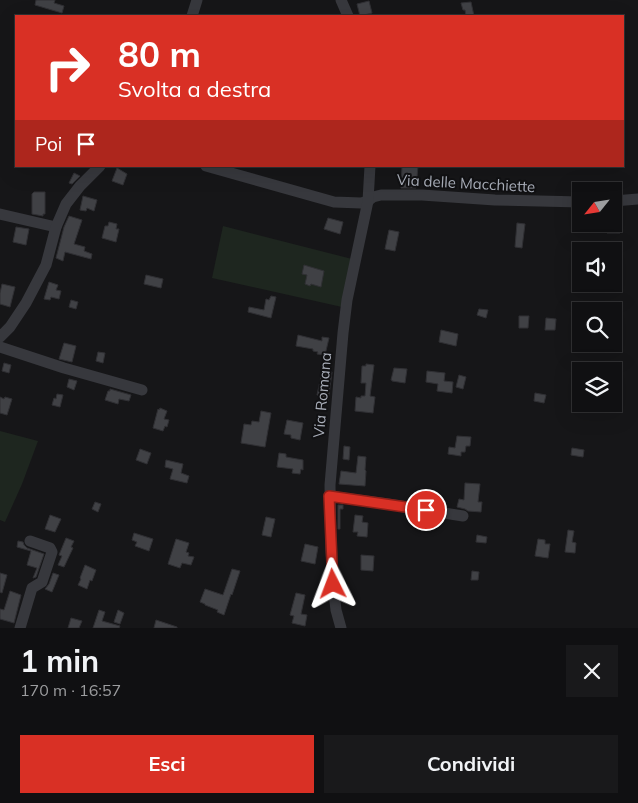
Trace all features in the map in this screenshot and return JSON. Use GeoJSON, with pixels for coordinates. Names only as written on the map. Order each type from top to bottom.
{"type":"FeatureCollection","features":[{"type":"Feature","properties":{"kind":"street"},"geometry":{"type":"LineString","coordinates":[[192,15],[197,0]]}},
{"type":"Feature","properties":{"kind":"street"},"geometry":{"type":"LineString","coordinates":[[341,0],[348,15]]}},
{"type":"Feature","properties":{"kind":"street"},"geometry":{"type":"LineString","coordinates":[[0,337],[10,327],[26,303],[46,265],[56,227],[66,204],[80,186],[99,167]]}},
{"type":"Feature","properties":{"kind":"street","name":"Via delle Macchiette"},"geometry":{"type":"LineString","coordinates":[[210,167],[334,202],[356,203],[368,201],[372,197],[381,195],[572,202]]}},
{"type":"Feature","properties":{"kind":"street","name":"Via Romana"},"geometry":{"type":"LineString","coordinates":[[342,628],[336,610],[333,584],[329,496],[342,333],[368,201],[370,167]]}},
{"type":"Feature","properties":{"kind":"street"},"geometry":{"type":"LineString","coordinates":[[622,200],[638,199]]}},
{"type":"Feature","properties":{"kind":"street"},"geometry":{"type":"LineString","coordinates":[[0,214],[56,227]]}},
{"type":"Feature","properties":{"kind":"street"},"geometry":{"type":"LineString","coordinates":[[0,347],[64,368],[142,390]]}},
{"type":"Feature","properties":{"kind":"street"},"geometry":{"type":"LineString","coordinates":[[329,496],[464,516]]}},
{"type":"Feature","properties":{"kind":"street"},"geometry":{"type":"LineString","coordinates":[[20,628],[32,588],[42,582],[52,552],[50,548],[30,541]]}},
{"type":"Feature","properties":{"kind":"shaded area"},"geometry":{"type":"Polygon","coordinates":[[[223,226],[352,259],[342,307],[212,278],[223,226]]]}},
{"type":"Feature","properties":{"kind":"shaded area"},"geometry":{"type":"Polygon","coordinates":[[[0,431],[38,441],[5,522],[0,520],[0,431]]]}},
{"type":"Feature","properties":{"kind":"building"},"geometry":{"type":"Polygon","coordinates":[[[36,0],[55,0],[54,3],[64,6],[62,13],[35,5],[36,0]]]}},
{"type":"Feature","properties":{"kind":"building"},"geometry":{"type":"Polygon","coordinates":[[[369,1],[372,13],[360,15],[357,4],[369,1]]]}},
{"type":"Feature","properties":{"kind":"building"},"geometry":{"type":"Polygon","coordinates":[[[471,2],[474,15],[466,15],[461,3],[471,2]]]}},
{"type":"Feature","properties":{"kind":"building"},"geometry":{"type":"Polygon","coordinates":[[[402,167],[418,167],[416,188],[401,188],[402,167]]]}},
{"type":"Feature","properties":{"kind":"building"},"geometry":{"type":"Polygon","coordinates":[[[117,168],[127,174],[123,185],[112,181],[117,168]]]}},
{"type":"Feature","properties":{"kind":"building"},"geometry":{"type":"Polygon","coordinates":[[[74,173],[80,176],[72,184],[69,183],[74,173]]]}},
{"type":"Feature","properties":{"kind":"building"},"geometry":{"type":"Polygon","coordinates":[[[34,192],[45,192],[45,214],[43,216],[32,214],[32,194],[34,192]]]}},
{"type":"Feature","properties":{"kind":"building"},"geometry":{"type":"Polygon","coordinates":[[[83,196],[97,200],[94,211],[87,208],[86,211],[80,210],[83,196]]]}},
{"type":"Feature","properties":{"kind":"building"},"geometry":{"type":"Polygon","coordinates":[[[69,216],[82,220],[74,244],[85,247],[84,251],[92,254],[91,259],[65,252],[63,261],[56,258],[64,227],[69,216]]]}},
{"type":"Feature","properties":{"kind":"building"},"geometry":{"type":"Polygon","coordinates":[[[328,218],[343,222],[340,234],[324,229],[328,218]]]}},
{"type":"Feature","properties":{"kind":"building"},"geometry":{"type":"Polygon","coordinates":[[[109,222],[117,224],[116,229],[119,229],[116,242],[102,238],[105,226],[108,226],[109,222]]]}},
{"type":"Feature","properties":{"kind":"building"},"geometry":{"type":"Polygon","coordinates":[[[517,223],[525,224],[522,248],[515,247],[517,223]]]}},
{"type":"Feature","properties":{"kind":"building"},"geometry":{"type":"Polygon","coordinates":[[[16,227],[29,229],[26,245],[13,242],[16,227]]]}},
{"type":"Feature","properties":{"kind":"building"},"geometry":{"type":"Polygon","coordinates":[[[389,230],[399,232],[395,251],[385,249],[389,230]]]}},
{"type":"Feature","properties":{"kind":"building"},"geometry":{"type":"Polygon","coordinates":[[[304,265],[324,271],[321,287],[305,284],[307,275],[302,274],[304,265]]]}},
{"type":"Feature","properties":{"kind":"building"},"geometry":{"type":"Polygon","coordinates":[[[146,275],[163,279],[161,288],[144,284],[146,275]]]}},
{"type":"Feature","properties":{"kind":"building"},"geometry":{"type":"Polygon","coordinates":[[[49,282],[58,285],[56,290],[61,291],[59,299],[51,297],[50,300],[44,299],[49,282]]]}},
{"type":"Feature","properties":{"kind":"building"},"geometry":{"type":"Polygon","coordinates":[[[2,284],[15,287],[10,307],[0,304],[2,284]]]}},
{"type":"Feature","properties":{"kind":"building"},"geometry":{"type":"Polygon","coordinates":[[[271,296],[276,297],[271,318],[248,312],[249,307],[264,310],[266,299],[269,300],[271,296]]]}},
{"type":"Feature","properties":{"kind":"building"},"geometry":{"type":"Polygon","coordinates":[[[71,300],[78,302],[76,309],[69,307],[71,300]]]}},
{"type":"Feature","properties":{"kind":"building"},"geometry":{"type":"Polygon","coordinates":[[[479,309],[488,310],[486,318],[477,315],[479,309]]]}},
{"type":"Feature","properties":{"kind":"building"},"geometry":{"type":"Polygon","coordinates":[[[519,316],[529,316],[528,328],[519,328],[519,316]]]}},
{"type":"Feature","properties":{"kind":"building"},"geometry":{"type":"Polygon","coordinates":[[[546,318],[556,319],[555,330],[545,330],[546,318]]]}},
{"type":"Feature","properties":{"kind":"building"},"geometry":{"type":"Polygon","coordinates":[[[441,330],[458,334],[456,346],[439,342],[441,330]]]}},
{"type":"Feature","properties":{"kind":"building"},"geometry":{"type":"Polygon","coordinates":[[[298,335],[322,341],[322,337],[329,338],[325,355],[317,354],[318,352],[313,351],[313,349],[296,346],[298,335]]]}},
{"type":"Feature","properties":{"kind":"building"},"geometry":{"type":"Polygon","coordinates":[[[64,343],[76,346],[72,362],[59,359],[64,343]]]}},
{"type":"Feature","properties":{"kind":"building"},"geometry":{"type":"Polygon","coordinates":[[[98,352],[105,353],[103,363],[96,361],[98,352]]]}},
{"type":"Feature","properties":{"kind":"building"},"geometry":{"type":"Polygon","coordinates":[[[4,363],[11,365],[9,373],[2,371],[4,363]]]}},
{"type":"Feature","properties":{"kind":"building"},"geometry":{"type":"Polygon","coordinates":[[[366,364],[374,365],[370,396],[375,397],[373,413],[355,411],[356,397],[361,398],[361,396],[365,396],[366,383],[361,383],[362,366],[366,366],[366,364]]]}},
{"type":"Feature","properties":{"kind":"building"},"geometry":{"type":"Polygon","coordinates":[[[394,368],[407,369],[405,383],[391,380],[394,368]]]}},
{"type":"Feature","properties":{"kind":"building"},"geometry":{"type":"Polygon","coordinates":[[[324,371],[332,372],[328,402],[321,400],[322,396],[317,395],[322,372],[324,373],[324,371]]]}},
{"type":"Feature","properties":{"kind":"building"},"geometry":{"type":"Polygon","coordinates":[[[427,371],[445,373],[444,381],[453,382],[452,393],[437,391],[438,384],[426,382],[427,371]]]}},
{"type":"Feature","properties":{"kind":"building"},"geometry":{"type":"Polygon","coordinates":[[[459,375],[466,377],[463,389],[456,387],[459,375]]]}},
{"type":"Feature","properties":{"kind":"building"},"geometry":{"type":"Polygon","coordinates":[[[69,379],[77,381],[74,390],[67,387],[69,379]]]}},
{"type":"Feature","properties":{"kind":"building"},"geometry":{"type":"Polygon","coordinates":[[[110,389],[131,395],[129,401],[119,399],[118,404],[105,400],[110,389]]]}},
{"type":"Feature","properties":{"kind":"building"},"geometry":{"type":"Polygon","coordinates":[[[535,393],[546,395],[544,403],[534,401],[535,393]]]}},
{"type":"Feature","properties":{"kind":"building"},"geometry":{"type":"Polygon","coordinates":[[[57,394],[63,395],[60,407],[52,405],[57,394]]]}},
{"type":"Feature","properties":{"kind":"building"},"geometry":{"type":"Polygon","coordinates":[[[0,397],[12,399],[7,415],[0,413],[0,397]]]}},
{"type":"Feature","properties":{"kind":"building"},"geometry":{"type":"Polygon","coordinates":[[[158,409],[167,411],[164,419],[169,420],[167,427],[165,426],[163,431],[153,428],[158,409]]]}},
{"type":"Feature","properties":{"kind":"building"},"geometry":{"type":"Polygon","coordinates":[[[261,411],[271,413],[265,447],[241,443],[244,424],[251,425],[252,421],[259,422],[261,411]]]}},
{"type":"Feature","properties":{"kind":"building"},"geometry":{"type":"Polygon","coordinates":[[[287,420],[303,423],[300,440],[291,438],[291,435],[284,434],[287,420]]]}},
{"type":"Feature","properties":{"kind":"building"},"geometry":{"type":"Polygon","coordinates":[[[457,436],[471,437],[470,446],[466,446],[465,452],[461,452],[461,456],[448,454],[449,447],[455,448],[457,436]]]}},
{"type":"Feature","properties":{"kind":"building"},"geometry":{"type":"Polygon","coordinates":[[[344,446],[350,447],[349,460],[343,459],[344,446]]]}},
{"type":"Feature","properties":{"kind":"building"},"geometry":{"type":"Polygon","coordinates":[[[572,448],[584,450],[583,457],[571,455],[572,448]]]}},
{"type":"Feature","properties":{"kind":"building"},"geometry":{"type":"Polygon","coordinates":[[[140,449],[151,453],[147,464],[136,460],[140,449]]]}},
{"type":"Feature","properties":{"kind":"building"},"geometry":{"type":"Polygon","coordinates":[[[279,453],[286,454],[286,457],[303,460],[303,470],[301,469],[300,474],[292,473],[293,469],[277,467],[279,453]]]}},
{"type":"Feature","properties":{"kind":"building"},"geometry":{"type":"Polygon","coordinates":[[[358,456],[366,457],[365,486],[339,484],[341,471],[356,473],[358,456]]]}},
{"type":"Feature","properties":{"kind":"building"},"geometry":{"type":"Polygon","coordinates":[[[166,460],[183,464],[181,473],[189,476],[187,483],[170,479],[173,469],[165,467],[166,460]]]}},
{"type":"Feature","properties":{"kind":"building"},"geometry":{"type":"Polygon","coordinates":[[[465,483],[480,484],[478,502],[482,502],[481,512],[468,511],[457,507],[459,499],[464,500],[465,483]]]}},
{"type":"Feature","properties":{"kind":"building"},"geometry":{"type":"Polygon","coordinates":[[[95,502],[101,504],[98,512],[92,509],[95,502]]]}},
{"type":"Feature","properties":{"kind":"building"},"geometry":{"type":"Polygon","coordinates":[[[338,505],[343,505],[343,509],[340,509],[340,529],[338,529],[338,505]]]}},
{"type":"Feature","properties":{"kind":"building"},"geometry":{"type":"Polygon","coordinates":[[[50,515],[61,519],[55,532],[45,529],[50,515]]]}},
{"type":"Feature","properties":{"kind":"building"},"geometry":{"type":"Polygon","coordinates":[[[355,515],[363,516],[362,522],[368,523],[367,537],[357,536],[358,532],[353,532],[355,515]]]}},
{"type":"Feature","properties":{"kind":"building"},"geometry":{"type":"Polygon","coordinates":[[[266,517],[275,519],[271,537],[262,535],[266,517]]]}},
{"type":"Feature","properties":{"kind":"building"},"geometry":{"type":"Polygon","coordinates":[[[568,530],[574,531],[572,542],[576,543],[575,553],[565,552],[568,530]]]}},
{"type":"Feature","properties":{"kind":"building"},"geometry":{"type":"Polygon","coordinates":[[[134,533],[153,539],[149,551],[135,546],[137,542],[132,540],[134,533]]]}},
{"type":"Feature","properties":{"kind":"building"},"geometry":{"type":"Polygon","coordinates":[[[477,535],[487,537],[486,543],[476,542],[477,535]]]}},
{"type":"Feature","properties":{"kind":"building"},"geometry":{"type":"Polygon","coordinates":[[[66,538],[74,541],[71,547],[73,548],[64,567],[58,565],[62,556],[59,555],[66,538]]]}},
{"type":"Feature","properties":{"kind":"building"},"geometry":{"type":"Polygon","coordinates":[[[176,539],[189,543],[186,552],[189,553],[188,556],[194,557],[191,565],[182,563],[180,568],[168,564],[176,539]]]}},
{"type":"Feature","properties":{"kind":"building"},"geometry":{"type":"Polygon","coordinates":[[[538,539],[545,540],[545,544],[550,544],[548,558],[535,556],[538,539]]]}},
{"type":"Feature","properties":{"kind":"building"},"geometry":{"type":"Polygon","coordinates":[[[18,541],[23,542],[27,548],[44,554],[36,577],[33,578],[37,568],[27,565],[31,551],[17,547],[18,541]]]}},
{"type":"Feature","properties":{"kind":"building"},"geometry":{"type":"Polygon","coordinates":[[[305,544],[318,547],[315,564],[301,561],[305,544]]]}},
{"type":"Feature","properties":{"kind":"building"},"geometry":{"type":"Polygon","coordinates":[[[361,555],[374,556],[373,571],[361,570],[361,555]]]}},
{"type":"Feature","properties":{"kind":"building"},"geometry":{"type":"Polygon","coordinates":[[[85,565],[96,570],[87,589],[78,585],[85,565]]]}},
{"type":"Feature","properties":{"kind":"building"},"geometry":{"type":"Polygon","coordinates":[[[232,569],[240,571],[224,615],[217,612],[218,610],[200,602],[205,589],[223,595],[232,569]]]}},
{"type":"Feature","properties":{"kind":"building"},"geometry":{"type":"Polygon","coordinates":[[[472,571],[479,572],[478,580],[471,580],[472,571]]]}},
{"type":"Feature","properties":{"kind":"building"},"geometry":{"type":"Polygon","coordinates":[[[0,573],[7,575],[2,593],[0,592],[0,573]]]}},
{"type":"Feature","properties":{"kind":"building"},"geometry":{"type":"Polygon","coordinates":[[[53,573],[59,575],[52,592],[45,589],[53,573]]]}},
{"type":"Feature","properties":{"kind":"building"},"geometry":{"type":"Polygon","coordinates":[[[10,591],[21,595],[14,623],[0,619],[0,609],[4,610],[10,591]]]}},
{"type":"Feature","properties":{"kind":"building"},"geometry":{"type":"Polygon","coordinates":[[[296,593],[305,595],[301,614],[307,615],[305,626],[292,623],[294,616],[290,615],[296,593]]]}},
{"type":"Feature","properties":{"kind":"building"},"geometry":{"type":"Polygon","coordinates":[[[99,610],[105,612],[102,621],[120,626],[119,628],[93,628],[99,610]]]}},
{"type":"Feature","properties":{"kind":"building"},"geometry":{"type":"Polygon","coordinates":[[[118,610],[124,613],[120,624],[114,622],[118,610]]]}},
{"type":"Feature","properties":{"kind":"building"},"geometry":{"type":"Polygon","coordinates":[[[71,618],[82,621],[79,628],[68,628],[71,618]]]}},
{"type":"Feature","properties":{"kind":"building"},"geometry":{"type":"Polygon","coordinates":[[[156,620],[177,627],[177,628],[154,628],[156,620]]]}},
{"type":"Feature","properties":{"kind":"route"},"geometry":{"type":"LineString","coordinates":[[333,584],[329,496],[426,510]]}}]}
